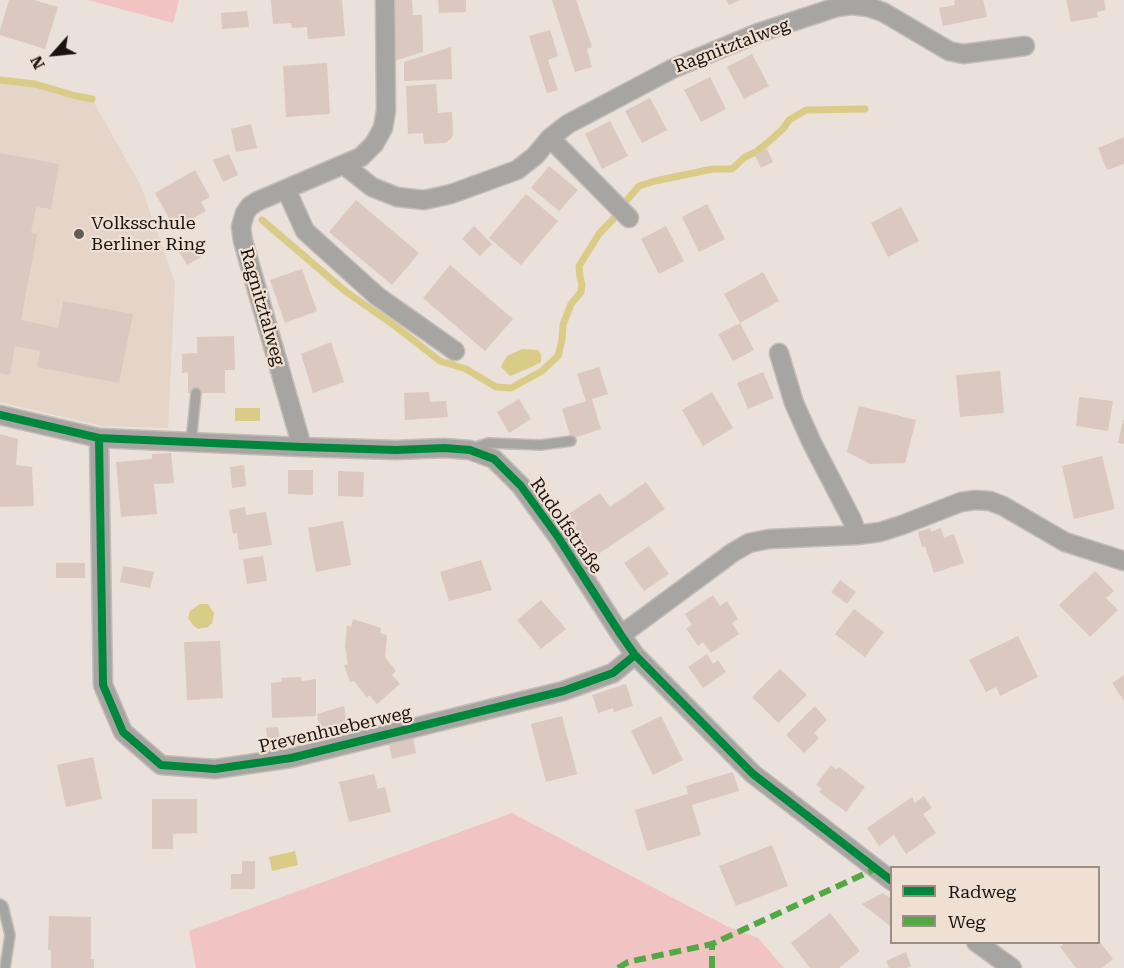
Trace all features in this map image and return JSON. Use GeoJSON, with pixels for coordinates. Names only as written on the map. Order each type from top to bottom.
{"type":"FeatureCollection","features":[{"type":"Feature","properties":{"kind":"street","name":"Ragnitztalweg"},"geometry":{"type":"LineString","coordinates":[[303,447],[240,227],[245,213],[258,201],[361,157],[374,144],[383,128],[386,110],[385,0]]}},
{"type":"Feature","properties":{"kind":"street","name":"Ragnitztalweg"},"geometry":{"type":"LineString","coordinates":[[344,165],[372,187],[397,197],[424,200],[451,194],[517,170],[568,124],[674,68],[758,33],[837,7],[852,5],[883,12],[949,51],[963,54],[1025,46]]}},
{"type":"Feature","properties":{"kind":"street"},"geometry":{"type":"LineString","coordinates":[[550,138],[628,218]]}},
{"type":"Feature","properties":{"kind":"street"},"geometry":{"type":"LineString","coordinates":[[286,189],[305,231],[377,296],[455,351]]}},
{"type":"Feature","properties":{"kind":"street"},"geometry":{"type":"LineString","coordinates":[[779,353],[794,403],[852,520],[857,535]]}},
{"type":"Feature","properties":{"kind":"street","name":"Rudolfstraße"},"geometry":{"type":"LineString","coordinates":[[0,415],[99,438],[396,450],[444,448],[468,450],[494,459],[521,486],[558,537],[635,655],[753,774],[890,880]]}},
{"type":"Feature","properties":{"kind":"street","name":"Prevenhueberweg"},"geometry":{"type":"LineString","coordinates":[[99,438],[103,685],[123,732],[161,765],[215,769],[291,758],[563,691],[613,673],[635,655]]}},
{"type":"Feature","properties":{"kind":"street"},"geometry":{"type":"LineString","coordinates":[[621,635],[749,543],[768,539],[880,532],[961,502],[990,501],[1003,506],[1065,542],[1124,561]]}},
{"type":"Feature","properties":{"kind":"street"},"geometry":{"type":"LineString","coordinates":[[979,944],[1012,968]]}},
{"type":"Feature","properties":{"kind":"lane"},"geometry":{"type":"LineString","coordinates":[[191,442],[196,393]]}},
{"type":"Feature","properties":{"kind":"lane"},"geometry":{"type":"LineString","coordinates":[[468,450],[489,443],[541,445],[572,441]]}},
{"type":"Feature","properties":{"kind":"lane"},"geometry":{"type":"LineString","coordinates":[[0,904],[3,906],[10,935],[5,968]]}},
{"type":"Feature","properties":{"kind":"shaded area"},"geometry":{"type":"Polygon","coordinates":[[[88,0],[179,0],[173,23],[88,0]]]}},
{"type":"Feature","properties":{"kind":"shaded area","name":"Volksschule Berliner Ring"},"geometry":{"type":"Polygon","coordinates":[[[0,80],[35,84],[92,99],[141,186],[175,283],[168,428],[101,426],[0,402],[0,80]]]}},
{"type":"Feature","properties":{"kind":"shaded area"},"geometry":{"type":"Polygon","coordinates":[[[522,349],[538,350],[541,362],[510,376],[501,367],[507,356],[522,349]]]}},
{"type":"Feature","properties":{"kind":"shaded area"},"geometry":{"type":"Polygon","coordinates":[[[235,408],[260,408],[260,421],[235,421],[235,408]]]}},
{"type":"Feature","properties":{"kind":"shaded area"},"geometry":{"type":"Polygon","coordinates":[[[200,604],[208,604],[214,613],[212,623],[208,627],[198,629],[188,618],[190,611],[200,604]]]}},
{"type":"Feature","properties":{"kind":"shaded area"},"geometry":{"type":"Polygon","coordinates":[[[512,813],[728,927],[758,938],[784,968],[196,968],[189,931],[512,813]]]}},
{"type":"Feature","properties":{"kind":"shaded area"},"geometry":{"type":"Polygon","coordinates":[[[295,851],[298,865],[272,871],[269,857],[295,851]]]}},
{"type":"Feature","properties":{"kind":"building"},"geometry":{"type":"Polygon","coordinates":[[[9,0],[34,0],[58,7],[45,49],[0,35],[9,0]]]}},
{"type":"Feature","properties":{"kind":"building"},"geometry":{"type":"Polygon","coordinates":[[[271,0],[342,0],[345,36],[308,39],[307,27],[292,28],[291,23],[273,24],[271,0]]]}},
{"type":"Feature","properties":{"kind":"building"},"geometry":{"type":"Polygon","coordinates":[[[394,0],[412,0],[413,15],[422,15],[423,52],[394,61],[394,0]]]}},
{"type":"Feature","properties":{"kind":"building"},"geometry":{"type":"Polygon","coordinates":[[[438,0],[466,0],[466,12],[439,13],[438,0]]]}},
{"type":"Feature","properties":{"kind":"building"},"geometry":{"type":"Polygon","coordinates":[[[552,0],[576,0],[592,47],[587,49],[592,67],[575,72],[552,0]]]}},
{"type":"Feature","properties":{"kind":"building"},"geometry":{"type":"Polygon","coordinates":[[[726,0],[741,0],[729,5],[726,0]]]}},
{"type":"Feature","properties":{"kind":"building"},"geometry":{"type":"Polygon","coordinates":[[[954,0],[983,0],[987,17],[943,26],[939,8],[955,5],[954,0]]]}},
{"type":"Feature","properties":{"kind":"building"},"geometry":{"type":"Polygon","coordinates":[[[1066,0],[1104,0],[1106,10],[1097,12],[1098,17],[1071,22],[1066,0]]]}},
{"type":"Feature","properties":{"kind":"building"},"geometry":{"type":"Polygon","coordinates":[[[247,11],[249,27],[222,29],[221,13],[247,11]]]}},
{"type":"Feature","properties":{"kind":"building"},"geometry":{"type":"Polygon","coordinates":[[[550,30],[558,56],[548,60],[558,90],[547,93],[529,36],[550,30]]]}},
{"type":"Feature","properties":{"kind":"building"},"geometry":{"type":"Polygon","coordinates":[[[451,47],[452,79],[404,81],[404,62],[451,47]]]}},
{"type":"Feature","properties":{"kind":"building"},"geometry":{"type":"Polygon","coordinates":[[[752,54],[769,86],[744,99],[727,67],[752,54]]]}},
{"type":"Feature","properties":{"kind":"building"},"geometry":{"type":"Polygon","coordinates":[[[327,63],[330,114],[286,117],[283,66],[327,63]]]}},
{"type":"Feature","properties":{"kind":"building"},"geometry":{"type":"Polygon","coordinates":[[[710,77],[726,109],[701,122],[684,90],[710,77]]]}},
{"type":"Feature","properties":{"kind":"building"},"geometry":{"type":"Polygon","coordinates":[[[436,84],[438,113],[452,112],[453,134],[451,139],[445,143],[424,144],[423,133],[408,134],[406,86],[436,84]]]}},
{"type":"Feature","properties":{"kind":"building"},"geometry":{"type":"Polygon","coordinates":[[[650,98],[667,130],[642,143],[625,111],[650,98]]]}},
{"type":"Feature","properties":{"kind":"building"},"geometry":{"type":"Polygon","coordinates":[[[610,121],[628,156],[602,169],[585,134],[610,121]]]}},
{"type":"Feature","properties":{"kind":"building"},"geometry":{"type":"Polygon","coordinates":[[[251,124],[257,148],[236,152],[231,129],[251,124]]]}},
{"type":"Feature","properties":{"kind":"building"},"geometry":{"type":"Polygon","coordinates":[[[1124,137],[1124,164],[1107,170],[1098,148],[1124,137]]]}},
{"type":"Feature","properties":{"kind":"building"},"geometry":{"type":"Polygon","coordinates":[[[767,149],[773,162],[761,168],[755,155],[767,149]]]}},
{"type":"Feature","properties":{"kind":"building"},"geometry":{"type":"Polygon","coordinates":[[[0,153],[59,164],[51,209],[36,207],[31,233],[37,235],[21,320],[58,328],[63,301],[133,314],[119,383],[37,367],[40,351],[15,346],[10,375],[0,373],[0,153]]]}},
{"type":"Feature","properties":{"kind":"building"},"geometry":{"type":"Polygon","coordinates":[[[229,154],[238,175],[223,182],[213,160],[229,154]]]}},
{"type":"Feature","properties":{"kind":"building"},"geometry":{"type":"Polygon","coordinates":[[[549,166],[578,190],[559,211],[531,188],[549,166]]]}},
{"type":"Feature","properties":{"kind":"building"},"geometry":{"type":"Polygon","coordinates":[[[195,170],[210,197],[201,202],[206,211],[175,229],[155,193],[195,170]]]}},
{"type":"Feature","properties":{"kind":"building"},"geometry":{"type":"Polygon","coordinates":[[[526,194],[558,221],[521,265],[489,238],[526,194]]]}},
{"type":"Feature","properties":{"kind":"building"},"geometry":{"type":"Polygon","coordinates":[[[356,200],[419,253],[392,285],[329,232],[356,200]]]}},
{"type":"Feature","properties":{"kind":"building"},"geometry":{"type":"Polygon","coordinates":[[[707,204],[725,239],[699,252],[682,217],[707,204]]]}},
{"type":"Feature","properties":{"kind":"building"},"geometry":{"type":"Polygon","coordinates":[[[901,207],[919,241],[888,257],[871,223],[901,207]]]}},
{"type":"Feature","properties":{"kind":"building"},"geometry":{"type":"Polygon","coordinates":[[[474,226],[492,244],[480,256],[462,239],[474,226]]]}},
{"type":"Feature","properties":{"kind":"building"},"geometry":{"type":"Polygon","coordinates":[[[666,226],[684,261],[659,274],[641,239],[666,226]]]}},
{"type":"Feature","properties":{"kind":"building"},"geometry":{"type":"Polygon","coordinates":[[[190,240],[201,257],[187,265],[177,248],[190,240]]]}},
{"type":"Feature","properties":{"kind":"building"},"geometry":{"type":"Polygon","coordinates":[[[450,265],[513,319],[485,351],[423,298],[450,265]]]}},
{"type":"Feature","properties":{"kind":"building"},"geometry":{"type":"Polygon","coordinates":[[[302,269],[317,311],[285,323],[270,280],[302,269]]]}},
{"type":"Feature","properties":{"kind":"building"},"geometry":{"type":"Polygon","coordinates":[[[763,272],[779,301],[740,323],[724,294],[763,272]]]}},
{"type":"Feature","properties":{"kind":"building"},"geometry":{"type":"Polygon","coordinates":[[[740,323],[754,350],[733,361],[718,334],[740,323]]]}},
{"type":"Feature","properties":{"kind":"building"},"geometry":{"type":"Polygon","coordinates":[[[234,336],[235,370],[225,370],[225,393],[188,393],[188,372],[182,373],[182,354],[197,353],[197,337],[234,336]]]}},
{"type":"Feature","properties":{"kind":"building"},"geometry":{"type":"Polygon","coordinates":[[[331,342],[344,382],[313,393],[301,354],[331,342]]]}},
{"type":"Feature","properties":{"kind":"building"},"geometry":{"type":"Polygon","coordinates":[[[599,367],[608,394],[592,399],[601,429],[571,439],[562,409],[586,401],[577,374],[599,367]]]}},
{"type":"Feature","properties":{"kind":"building"},"geometry":{"type":"Polygon","coordinates":[[[1000,371],[1004,413],[960,417],[956,375],[1000,371]]]}},
{"type":"Feature","properties":{"kind":"building"},"geometry":{"type":"Polygon","coordinates":[[[763,372],[774,398],[748,409],[737,383],[763,372]]]}},
{"type":"Feature","properties":{"kind":"building"},"geometry":{"type":"Polygon","coordinates":[[[429,392],[430,402],[446,401],[448,417],[405,420],[404,393],[429,392]]]}},
{"type":"Feature","properties":{"kind":"building"},"geometry":{"type":"Polygon","coordinates":[[[712,392],[733,428],[703,446],[682,410],[712,392]]]}},
{"type":"Feature","properties":{"kind":"building"},"geometry":{"type":"Polygon","coordinates":[[[1079,397],[1113,401],[1108,431],[1076,426],[1079,397]]]}},
{"type":"Feature","properties":{"kind":"building"},"geometry":{"type":"Polygon","coordinates":[[[519,399],[531,419],[509,433],[497,412],[519,399]]]}},
{"type":"Feature","properties":{"kind":"building"},"geometry":{"type":"Polygon","coordinates":[[[859,406],[916,420],[905,463],[870,464],[847,452],[859,406]]]}},
{"type":"Feature","properties":{"kind":"building"},"geometry":{"type":"Polygon","coordinates":[[[1124,420],[1124,444],[1118,443],[1124,420]]]}},
{"type":"Feature","properties":{"kind":"building"},"geometry":{"type":"Polygon","coordinates":[[[0,434],[18,439],[16,465],[32,467],[34,506],[0,507],[0,434]]]}},
{"type":"Feature","properties":{"kind":"building"},"geometry":{"type":"Polygon","coordinates":[[[171,453],[174,483],[154,484],[157,514],[121,517],[116,462],[152,459],[152,454],[171,453]]]}},
{"type":"Feature","properties":{"kind":"building"},"geometry":{"type":"Polygon","coordinates":[[[1102,456],[1115,509],[1074,519],[1062,466],[1102,456]]]}},
{"type":"Feature","properties":{"kind":"building"},"geometry":{"type":"Polygon","coordinates":[[[244,465],[246,486],[232,488],[230,467],[244,465]]]}},
{"type":"Feature","properties":{"kind":"building"},"geometry":{"type":"Polygon","coordinates":[[[288,470],[313,470],[313,495],[288,494],[288,470]]]}},
{"type":"Feature","properties":{"kind":"building"},"geometry":{"type":"Polygon","coordinates":[[[338,471],[364,472],[363,497],[338,496],[338,471]]]}},
{"type":"Feature","properties":{"kind":"building"},"geometry":{"type":"Polygon","coordinates":[[[646,482],[665,509],[591,559],[564,517],[600,493],[610,507],[646,482]]]}},
{"type":"Feature","properties":{"kind":"building"},"geometry":{"type":"Polygon","coordinates":[[[245,507],[246,515],[266,512],[272,545],[239,550],[237,533],[233,534],[229,510],[245,507]]]}},
{"type":"Feature","properties":{"kind":"building"},"geometry":{"type":"Polygon","coordinates":[[[343,521],[351,565],[316,572],[308,528],[343,521]]]}},
{"type":"Feature","properties":{"kind":"building"},"geometry":{"type":"Polygon","coordinates":[[[930,528],[931,532],[941,528],[944,538],[954,534],[964,563],[934,573],[918,532],[930,528]]]}},
{"type":"Feature","properties":{"kind":"building"},"geometry":{"type":"Polygon","coordinates":[[[649,546],[669,574],[644,591],[624,563],[649,546]]]}},
{"type":"Feature","properties":{"kind":"building"},"geometry":{"type":"Polygon","coordinates":[[[263,556],[267,581],[247,584],[243,559],[263,556]]]}},
{"type":"Feature","properties":{"kind":"building"},"geometry":{"type":"Polygon","coordinates":[[[481,560],[492,590],[449,601],[440,572],[481,560]]]}},
{"type":"Feature","properties":{"kind":"building"},"geometry":{"type":"Polygon","coordinates":[[[56,563],[85,563],[85,578],[56,578],[56,563]]]}},
{"type":"Feature","properties":{"kind":"building"},"geometry":{"type":"Polygon","coordinates":[[[123,566],[154,572],[150,588],[120,582],[123,566]]]}},
{"type":"Feature","properties":{"kind":"building"},"geometry":{"type":"Polygon","coordinates":[[[1095,571],[1114,591],[1106,598],[1118,610],[1090,637],[1059,605],[1095,571]]]}},
{"type":"Feature","properties":{"kind":"building"},"geometry":{"type":"Polygon","coordinates":[[[840,580],[856,592],[847,604],[831,592],[840,580]]]}},
{"type":"Feature","properties":{"kind":"building"},"geometry":{"type":"Polygon","coordinates":[[[713,595],[720,606],[727,601],[738,619],[732,623],[739,634],[711,653],[703,642],[698,646],[686,628],[692,625],[685,614],[713,595]]]}},
{"type":"Feature","properties":{"kind":"building"},"geometry":{"type":"Polygon","coordinates":[[[541,600],[566,629],[541,649],[517,620],[541,600]]]}},
{"type":"Feature","properties":{"kind":"building"},"geometry":{"type":"Polygon","coordinates":[[[854,609],[884,632],[865,657],[835,634],[854,609]]]}},
{"type":"Feature","properties":{"kind":"building"},"geometry":{"type":"Polygon","coordinates":[[[353,619],[381,628],[380,633],[387,635],[385,657],[396,671],[392,675],[400,684],[377,704],[369,695],[367,698],[354,681],[350,682],[344,665],[348,664],[345,647],[347,625],[351,627],[353,619]]]}},
{"type":"Feature","properties":{"kind":"building"},"geometry":{"type":"Polygon","coordinates":[[[1018,636],[1038,677],[1000,696],[996,687],[986,692],[969,660],[1018,636]]]}},
{"type":"Feature","properties":{"kind":"building"},"geometry":{"type":"Polygon","coordinates":[[[220,641],[223,698],[187,700],[184,642],[220,641]]]}},
{"type":"Feature","properties":{"kind":"building"},"geometry":{"type":"Polygon","coordinates":[[[707,654],[713,664],[718,660],[726,672],[703,688],[688,667],[707,654]]]}},
{"type":"Feature","properties":{"kind":"building"},"geometry":{"type":"Polygon","coordinates":[[[780,669],[807,695],[778,723],[752,697],[780,669]]]}},
{"type":"Feature","properties":{"kind":"building"},"geometry":{"type":"Polygon","coordinates":[[[1124,675],[1124,701],[1112,683],[1124,675]]]}},
{"type":"Feature","properties":{"kind":"building"},"geometry":{"type":"Polygon","coordinates":[[[301,677],[302,681],[316,679],[316,716],[272,718],[271,683],[282,682],[281,678],[301,677]]]}},
{"type":"Feature","properties":{"kind":"building"},"geometry":{"type":"Polygon","coordinates":[[[626,684],[633,706],[614,712],[613,708],[598,713],[592,695],[626,684]]]}},
{"type":"Feature","properties":{"kind":"building"},"geometry":{"type":"Polygon","coordinates":[[[344,706],[349,732],[322,740],[317,714],[344,706]]]}},
{"type":"Feature","properties":{"kind":"building"},"geometry":{"type":"Polygon","coordinates":[[[815,706],[827,720],[814,733],[819,738],[804,753],[786,735],[815,706]]]}},
{"type":"Feature","properties":{"kind":"building"},"geometry":{"type":"Polygon","coordinates":[[[562,716],[577,774],[546,782],[531,724],[562,716]]]}},
{"type":"Feature","properties":{"kind":"building"},"geometry":{"type":"Polygon","coordinates":[[[661,716],[683,760],[653,775],[631,731],[661,716]]]}},
{"type":"Feature","properties":{"kind":"building"},"geometry":{"type":"Polygon","coordinates":[[[278,727],[281,750],[269,752],[266,728],[278,727]]]}},
{"type":"Feature","properties":{"kind":"building"},"geometry":{"type":"Polygon","coordinates":[[[413,738],[416,753],[392,759],[389,745],[413,738]]]}},
{"type":"Feature","properties":{"kind":"building"},"geometry":{"type":"Polygon","coordinates":[[[93,757],[102,799],[66,807],[57,765],[93,757]]]}},
{"type":"Feature","properties":{"kind":"building"},"geometry":{"type":"Polygon","coordinates":[[[831,765],[836,770],[839,767],[865,787],[846,812],[819,792],[822,789],[816,785],[831,765]]]}},
{"type":"Feature","properties":{"kind":"building"},"geometry":{"type":"Polygon","coordinates":[[[733,772],[739,791],[692,805],[701,835],[647,851],[635,810],[688,794],[686,786],[733,772]]]}},
{"type":"Feature","properties":{"kind":"building"},"geometry":{"type":"Polygon","coordinates":[[[374,774],[378,789],[385,787],[391,812],[349,822],[339,782],[374,774]]]}},
{"type":"Feature","properties":{"kind":"building"},"geometry":{"type":"Polygon","coordinates":[[[924,796],[932,808],[923,814],[936,833],[906,854],[894,835],[879,846],[867,828],[912,797],[915,803],[924,796]]]}},
{"type":"Feature","properties":{"kind":"building"},"geometry":{"type":"Polygon","coordinates":[[[152,799],[197,799],[197,833],[173,834],[173,849],[152,849],[152,799]]]}},
{"type":"Feature","properties":{"kind":"building"},"geometry":{"type":"Polygon","coordinates":[[[772,845],[788,886],[736,906],[719,866],[772,845]]]}},
{"type":"Feature","properties":{"kind":"building"},"geometry":{"type":"Polygon","coordinates":[[[242,861],[255,861],[255,889],[231,889],[231,874],[242,874],[242,861]]]}},
{"type":"Feature","properties":{"kind":"building"},"geometry":{"type":"Polygon","coordinates":[[[883,893],[890,898],[890,926],[862,904],[883,893]]]}},
{"type":"Feature","properties":{"kind":"building"},"geometry":{"type":"Polygon","coordinates":[[[830,913],[860,951],[839,968],[810,968],[791,943],[830,913]]]}},
{"type":"Feature","properties":{"kind":"building"},"geometry":{"type":"Polygon","coordinates":[[[49,916],[91,917],[91,959],[94,959],[94,968],[51,968],[51,950],[48,950],[49,916]]]}},
{"type":"Feature","properties":{"kind":"building"},"geometry":{"type":"Polygon","coordinates":[[[1100,943],[1113,959],[1102,968],[1076,968],[1060,947],[1064,944],[1100,943]]]}},
{"type":"Feature","properties":{"kind":"building"},"geometry":{"type":"Polygon","coordinates":[[[906,952],[911,966],[889,968],[886,961],[906,952]]]}},
{"type":"Feature","properties":{"kind":"waterway"},"geometry":{"type":"LineString","coordinates":[[0,80],[35,84],[92,99]]}},
{"type":"Feature","properties":{"kind":"waterway"},"geometry":{"type":"LineString","coordinates":[[627,200],[639,186],[655,181],[713,169],[732,169],[745,157],[766,144],[783,129],[789,120],[806,110],[865,109]]}},
{"type":"Feature","properties":{"kind":"waterway"},"geometry":{"type":"LineString","coordinates":[[262,220],[345,291],[440,361],[466,369],[496,387],[511,388],[542,371],[558,356],[563,325],[571,304],[581,292],[579,266],[599,234],[616,216]]}},
{"type":"Feature","properties":{"kind":"marked path"},"geometry":{"type":"LineString","coordinates":[[618,968],[628,962],[712,944],[875,869]]}},
{"type":"Feature","properties":{"kind":"marked path"},"geometry":{"type":"LineString","coordinates":[[712,944],[712,968]]}},
{"type":"Feature","properties":{"kind":"cycle path"},"geometry":{"type":"LineString","coordinates":[[0,415],[99,438],[396,450],[444,448],[470,450],[494,459],[521,486],[558,537],[635,655],[753,774],[890,879]]}},
{"type":"Feature","properties":{"kind":"cycle path"},"geometry":{"type":"LineString","coordinates":[[99,438],[103,685],[123,732],[161,765],[215,769],[291,758],[563,691],[613,673],[635,655]]}},
{"type":"Feature","properties":{"kind":"place","name":"Volksschule Berliner Ring"},"geometry":{"type":"Point","coordinates":[79,234]}}]}
